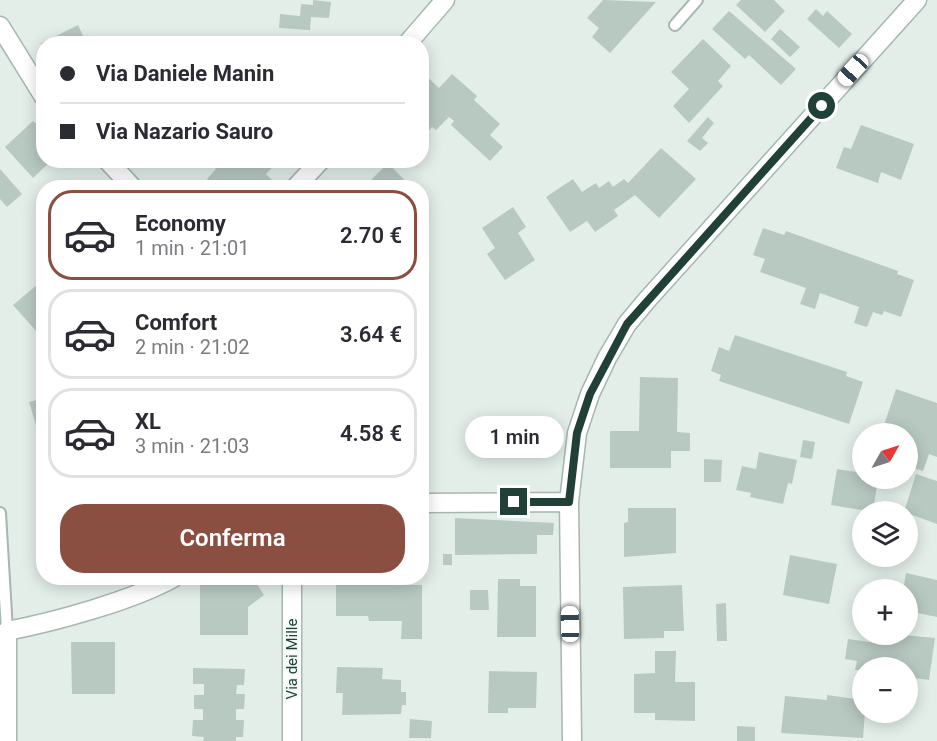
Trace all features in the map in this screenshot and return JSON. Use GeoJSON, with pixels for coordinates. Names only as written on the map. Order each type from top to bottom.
{"type":"FeatureCollection","features":[{"type":"Feature","properties":{"kind":"street"},"geometry":{"type":"LineString","coordinates":[[414,36],[445,0]]}},
{"type":"Feature","properties":{"kind":"street"},"geometry":{"type":"LineString","coordinates":[[572,741],[569,502],[577,433],[590,394],[627,324],[917,0]]}},
{"type":"Feature","properties":{"kind":"street"},"geometry":{"type":"LineString","coordinates":[[0,26],[36,84]]}},
{"type":"Feature","properties":{"kind":"street"},"geometry":{"type":"LineString","coordinates":[[114,168],[126,180]]}},
{"type":"Feature","properties":{"kind":"street"},"geometry":{"type":"LineString","coordinates":[[302,180],[314,168]]}},
{"type":"Feature","properties":{"kind":"street"},"geometry":{"type":"LineString","coordinates":[[429,503],[569,502]]}},
{"type":"Feature","properties":{"kind":"street"},"geometry":{"type":"LineString","coordinates":[[7,741],[7,631],[50,621],[156,585]]}},
{"type":"Feature","properties":{"kind":"street","name":"Via dei Mille"},"geometry":{"type":"LineString","coordinates":[[292,585],[292,741]]}},
{"type":"Feature","properties":{"kind":"lane"},"geometry":{"type":"LineString","coordinates":[[675,25],[697,0]]}},
{"type":"Feature","properties":{"kind":"lane"},"geometry":{"type":"LineString","coordinates":[[0,513],[7,631]]}},
{"type":"Feature","properties":{"kind":"building"},"geometry":{"type":"Polygon","coordinates":[[[313,0],[331,2],[329,18],[311,17],[310,30],[279,28],[280,14],[300,16],[301,4],[313,5],[313,0]]]}},
{"type":"Feature","properties":{"kind":"building"},"geometry":{"type":"Polygon","coordinates":[[[603,0],[656,2],[610,53],[592,37],[599,28],[587,18],[603,0]]]}},
{"type":"Feature","properties":{"kind":"building"},"geometry":{"type":"Polygon","coordinates":[[[741,0],[774,0],[785,11],[765,32],[736,5],[741,0]]]}},
{"type":"Feature","properties":{"kind":"building"},"geometry":{"type":"Polygon","coordinates":[[[816,9],[823,16],[827,11],[852,34],[839,48],[807,19],[816,9]]]}},
{"type":"Feature","properties":{"kind":"building"},"geometry":{"type":"Polygon","coordinates":[[[729,11],[796,69],[781,85],[749,55],[745,59],[712,29],[729,11]]]}},
{"type":"Feature","properties":{"kind":"building"},"geometry":{"type":"Polygon","coordinates":[[[78,25],[83,36],[56,36],[78,25]]]}},
{"type":"Feature","properties":{"kind":"building"},"geometry":{"type":"Polygon","coordinates":[[[780,29],[800,47],[790,57],[771,39],[780,29]]]}},
{"type":"Feature","properties":{"kind":"building"},"geometry":{"type":"Polygon","coordinates":[[[703,39],[731,66],[718,81],[723,86],[689,123],[673,106],[689,89],[671,72],[703,39]]]}},
{"type":"Feature","properties":{"kind":"building"},"geometry":{"type":"Polygon","coordinates":[[[452,74],[477,96],[474,100],[500,124],[490,135],[503,147],[490,161],[451,125],[454,121],[449,117],[436,130],[432,127],[429,130],[429,79],[439,88],[452,74]]]}},
{"type":"Feature","properties":{"kind":"building"},"geometry":{"type":"Polygon","coordinates":[[[708,117],[714,123],[702,138],[708,143],[700,151],[687,141],[708,117]]]}},
{"type":"Feature","properties":{"kind":"building"},"geometry":{"type":"Polygon","coordinates":[[[33,121],[36,124],[36,168],[44,168],[33,178],[5,147],[33,121]]]}},
{"type":"Feature","properties":{"kind":"building"},"geometry":{"type":"Polygon","coordinates":[[[861,125],[914,144],[901,180],[881,172],[878,183],[836,168],[844,147],[851,149],[861,125]]]}},
{"type":"Feature","properties":{"kind":"building"},"geometry":{"type":"Polygon","coordinates":[[[661,148],[696,179],[659,218],[635,195],[614,210],[618,216],[595,232],[587,221],[570,232],[546,197],[573,179],[582,192],[596,183],[599,188],[609,181],[613,187],[624,179],[628,183],[661,148]]]}},
{"type":"Feature","properties":{"kind":"building"},"geometry":{"type":"Polygon","coordinates":[[[272,168],[266,174],[272,180],[208,180],[216,169],[272,168]]]}},
{"type":"Feature","properties":{"kind":"building"},"geometry":{"type":"Polygon","coordinates":[[[383,168],[393,168],[404,180],[371,180],[383,168]]]}},
{"type":"Feature","properties":{"kind":"building"},"geometry":{"type":"Polygon","coordinates":[[[0,169],[22,194],[7,207],[0,199],[0,169]]]}},
{"type":"Feature","properties":{"kind":"building"},"geometry":{"type":"Polygon","coordinates":[[[513,207],[526,227],[518,233],[535,260],[505,280],[487,254],[495,248],[482,228],[513,207]]]}},
{"type":"Feature","properties":{"kind":"building"},"geometry":{"type":"Polygon","coordinates":[[[763,228],[784,235],[786,231],[898,271],[897,274],[914,280],[901,317],[884,311],[882,315],[873,312],[867,327],[854,323],[859,307],[820,293],[815,309],[800,304],[806,288],[760,272],[765,259],[753,255],[763,228]]]}},
{"type":"Feature","properties":{"kind":"building"},"geometry":{"type":"Polygon","coordinates":[[[36,286],[36,331],[13,305],[36,286]]]}},
{"type":"Feature","properties":{"kind":"building"},"geometry":{"type":"Polygon","coordinates":[[[735,335],[847,372],[846,376],[863,382],[849,424],[719,381],[721,375],[711,371],[719,347],[729,351],[735,335]]]}},
{"type":"Feature","properties":{"kind":"building"},"geometry":{"type":"Polygon","coordinates":[[[640,377],[678,378],[677,432],[690,433],[690,451],[671,451],[671,468],[610,468],[610,431],[639,431],[640,377]]]}},
{"type":"Feature","properties":{"kind":"building"},"geometry":{"type":"Polygon","coordinates":[[[896,389],[937,403],[937,457],[929,454],[923,471],[918,469],[918,423],[885,423],[896,389]]]}},
{"type":"Feature","properties":{"kind":"building"},"geometry":{"type":"Polygon","coordinates":[[[36,400],[36,425],[29,402],[36,400]]]}},
{"type":"Feature","properties":{"kind":"building"},"geometry":{"type":"Polygon","coordinates":[[[803,440],[815,442],[812,459],[800,457],[803,440]]]}},
{"type":"Feature","properties":{"kind":"building"},"geometry":{"type":"Polygon","coordinates":[[[759,452],[797,460],[792,484],[788,483],[783,504],[750,497],[751,493],[736,490],[742,466],[756,469],[759,452]]]}},
{"type":"Feature","properties":{"kind":"building"},"geometry":{"type":"Polygon","coordinates":[[[704,459],[722,460],[721,482],[704,482],[704,459]]]}},
{"type":"Feature","properties":{"kind":"building"},"geometry":{"type":"Polygon","coordinates":[[[837,469],[852,471],[852,489],[876,489],[875,501],[852,501],[852,508],[831,505],[837,469]]]}},
{"type":"Feature","properties":{"kind":"building"},"geometry":{"type":"Polygon","coordinates":[[[918,475],[937,481],[937,524],[918,517],[918,501],[907,501],[911,489],[918,489],[918,475]]]}},
{"type":"Feature","properties":{"kind":"building"},"geometry":{"type":"Polygon","coordinates":[[[628,508],[676,508],[676,553],[624,557],[624,523],[628,522],[628,508]]]}},
{"type":"Feature","properties":{"kind":"building"},"geometry":{"type":"Polygon","coordinates":[[[455,518],[554,523],[553,535],[537,535],[537,554],[455,555],[455,518]]]}},
{"type":"Feature","properties":{"kind":"building"},"geometry":{"type":"Polygon","coordinates":[[[443,554],[452,554],[452,565],[443,565],[443,554]]]}},
{"type":"Feature","properties":{"kind":"building"},"geometry":{"type":"Polygon","coordinates":[[[790,555],[837,564],[829,604],[783,595],[790,555]]]}},
{"type":"Feature","properties":{"kind":"building"},"geometry":{"type":"Polygon","coordinates":[[[906,573],[937,580],[937,617],[918,613],[918,579],[905,579],[906,573]]]}},
{"type":"Feature","properties":{"kind":"building"},"geometry":{"type":"Polygon","coordinates":[[[498,579],[520,579],[520,586],[536,586],[536,637],[497,637],[498,579]]]}},
{"type":"Feature","properties":{"kind":"building"},"geometry":{"type":"Polygon","coordinates":[[[200,585],[258,585],[264,595],[248,607],[248,635],[200,635],[200,585]]]}},
{"type":"Feature","properties":{"kind":"building"},"geometry":{"type":"Polygon","coordinates":[[[336,585],[422,585],[422,639],[401,639],[402,621],[369,621],[368,616],[336,616],[336,585]]]}},
{"type":"Feature","properties":{"kind":"building"},"geometry":{"type":"Polygon","coordinates":[[[682,585],[684,631],[664,631],[664,638],[624,639],[623,587],[682,585]]]}},
{"type":"Feature","properties":{"kind":"building"},"geometry":{"type":"Polygon","coordinates":[[[470,590],[488,590],[489,610],[470,610],[470,590]]]}},
{"type":"Feature","properties":{"kind":"building"},"geometry":{"type":"Polygon","coordinates":[[[726,603],[727,641],[717,641],[716,604],[726,603]]]}},
{"type":"Feature","properties":{"kind":"building"},"geometry":{"type":"Polygon","coordinates":[[[918,636],[935,638],[929,680],[918,678],[918,657],[852,657],[852,660],[845,659],[848,639],[852,640],[852,645],[918,645],[918,636]]]}},
{"type":"Feature","properties":{"kind":"building"},"geometry":{"type":"Polygon","coordinates":[[[71,642],[115,642],[115,694],[72,694],[71,642]]]}},
{"type":"Feature","properties":{"kind":"building"},"geometry":{"type":"Polygon","coordinates":[[[655,651],[676,651],[675,682],[695,682],[695,721],[655,720],[655,713],[634,713],[634,674],[655,673],[655,651]]]}},
{"type":"Feature","properties":{"kind":"building"},"geometry":{"type":"Polygon","coordinates":[[[337,667],[383,668],[382,679],[401,680],[401,692],[406,692],[406,705],[402,705],[401,714],[342,715],[343,693],[336,693],[337,667]]]}},
{"type":"Feature","properties":{"kind":"building"},"geometry":{"type":"Polygon","coordinates":[[[193,668],[245,669],[244,685],[237,685],[236,694],[245,694],[244,709],[236,709],[236,720],[244,720],[243,737],[236,737],[236,741],[203,741],[204,737],[192,736],[193,720],[203,720],[203,709],[194,709],[194,695],[204,695],[204,684],[193,684],[193,668]]]}},
{"type":"Feature","properties":{"kind":"building"},"geometry":{"type":"Polygon","coordinates":[[[489,671],[537,672],[536,708],[508,708],[508,713],[488,713],[489,671]]]}},
{"type":"Feature","properties":{"kind":"building"},"geometry":{"type":"Polygon","coordinates":[[[827,695],[852,699],[852,723],[864,723],[863,738],[781,733],[785,696],[827,700],[827,695]]]}},
{"type":"Feature","properties":{"kind":"building"},"geometry":{"type":"Polygon","coordinates":[[[410,719],[432,721],[431,738],[409,738],[410,719]]]}},
{"type":"Feature","properties":{"kind":"building"},"geometry":{"type":"Polygon","coordinates":[[[737,726],[755,727],[755,741],[737,741],[737,726]]]}},
{"type":"Feature","properties":{"kind":"route"},"geometry":{"type":"LineString","coordinates":[[514,502],[569,502],[577,433],[590,394],[627,324],[822,106]]}}]}
